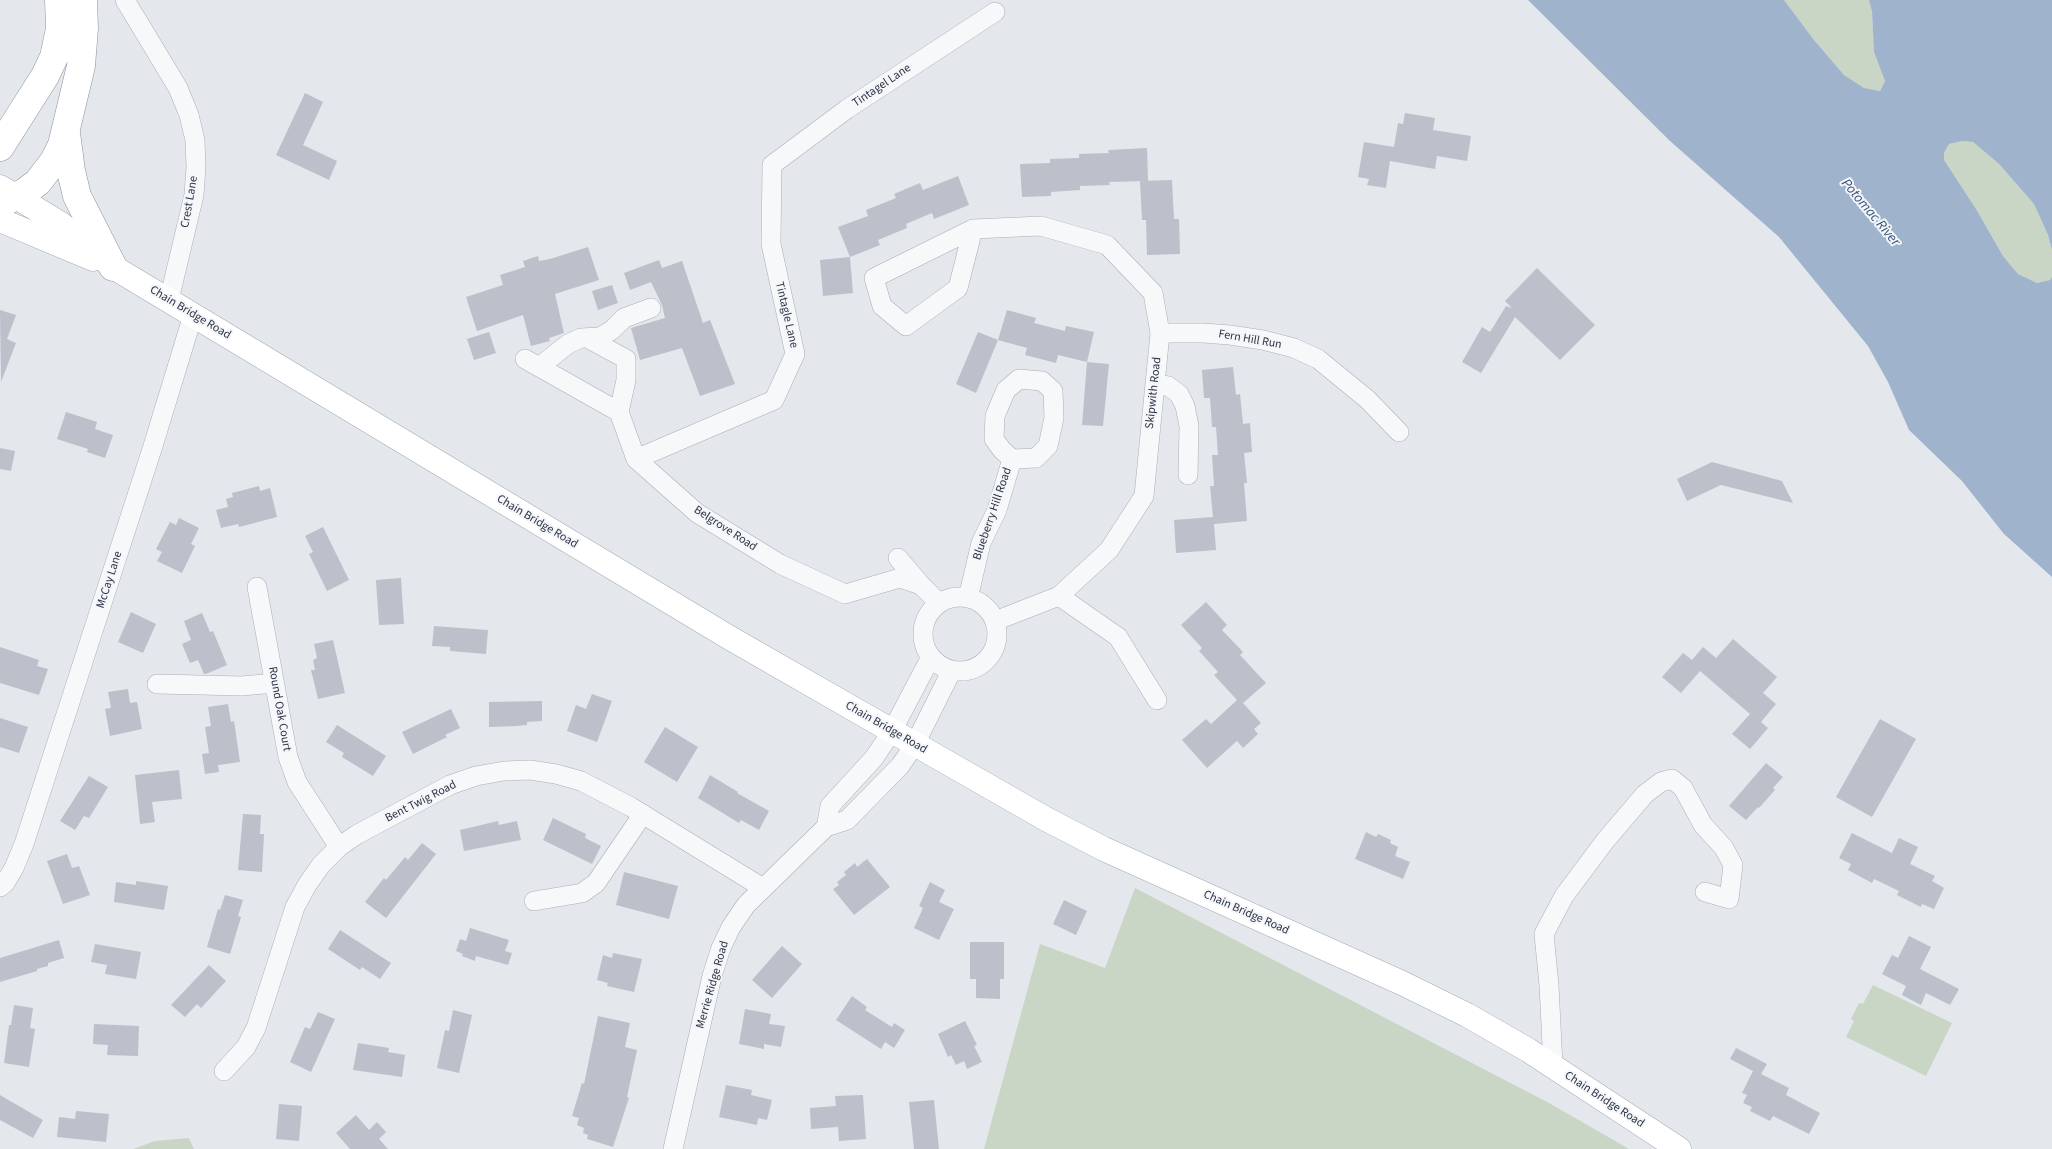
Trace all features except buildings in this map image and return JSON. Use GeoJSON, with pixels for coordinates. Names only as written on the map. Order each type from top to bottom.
{"type":"FeatureCollection","features":[{"type":"Feature","properties":{"kind":"highway"},"geometry":{"type":"LineString","coordinates":[[0,148],[50,67],[57,48],[60,24],[59,0]]}},
{"type":"Feature","properties":{"kind":"highway"},"geometry":{"type":"LineString","coordinates":[[5,196],[32,187],[44,176],[54,161],[66,133],[83,46],[83,0]]}},
{"type":"Feature","properties":{"kind":"highway"},"geometry":{"type":"LineString","coordinates":[[0,117],[31,98]]}},
{"type":"Feature","properties":{"kind":"highway"},"geometry":{"type":"LineString","coordinates":[[66,133],[69,159],[78,196],[113,267]]}},
{"type":"Feature","properties":{"kind":"main road","name":"Chain Bridge Road"},"geometry":{"type":"LineString","coordinates":[[5,196],[60,224],[113,267]]}},
{"type":"Feature","properties":{"kind":"main road","name":"Chain Bridge Road"},"geometry":{"type":"LineString","coordinates":[[0,220],[113,267],[721,633],[1076,835],[1436,999],[1499,1032],[1679,1149]]}},
{"type":"Feature","properties":{"kind":"street","name":"Crest Lane"},"geometry":{"type":"LineString","coordinates":[[125,0],[178,88],[189,115],[195,140],[194,195],[169,300]]}},
{"type":"Feature","properties":{"kind":"street","name":"Tintagel Lane"},"geometry":{"type":"LineString","coordinates":[[772,165],[847,109],[995,12]]}},
{"type":"Feature","properties":{"kind":"street","name":"Tintagle Lane"},"geometry":{"type":"LineString","coordinates":[[636,459],[774,400],[785,377],[795,354],[771,244],[772,165]]}},
{"type":"Feature","properties":{"kind":"street","name":"Skipwith Road"},"geometry":{"type":"LineString","coordinates":[[973,230],[958,288],[906,326],[882,306],[874,278],[973,230],[1041,226],[1107,245],[1153,293],[1160,333],[1144,496],[1109,550],[1059,596],[995,621]]}},
{"type":"Feature","properties":{"kind":"street"},"geometry":{"type":"LineString","coordinates":[[587,338],[626,359],[626,380],[619,412],[532,363],[581,338],[600,337],[612,330],[624,318],[651,308]]}},
{"type":"Feature","properties":{"kind":"street","name":"McCay Lane"},"geometry":{"type":"LineString","coordinates":[[0,887],[14,868],[24,844],[153,446],[193,316]]}},
{"type":"Feature","properties":{"kind":"street","name":"Fern Hill Run"},"geometry":{"type":"LineString","coordinates":[[1160,333],[1230,335],[1263,340],[1294,348],[1318,359],[1366,399],[1399,432]]}},
{"type":"Feature","properties":{"kind":"street"},"geometry":{"type":"LineString","coordinates":[[1155,384],[1168,386],[1179,394],[1185,406],[1189,426],[1188,475]]}},
{"type":"Feature","properties":{"kind":"street","name":"Belgrove Road"},"geometry":{"type":"LineString","coordinates":[[619,412],[636,459],[697,513],[780,564],[845,594],[900,578],[921,585]]}},
{"type":"Feature","properties":{"kind":"street","name":"Blueberry Hill Road"},"geometry":{"type":"LineString","coordinates":[[968,598],[981,543],[997,510],[1012,459]]}},
{"type":"Feature","properties":{"kind":"street"},"geometry":{"type":"LineString","coordinates":[[898,558],[939,603]]}},
{"type":"Feature","properties":{"kind":"street","name":"Round Oak Court"},"geometry":{"type":"LineString","coordinates":[[257,587],[288,757],[298,782],[339,847]]}},
{"type":"Feature","properties":{"kind":"street"},"geometry":{"type":"LineString","coordinates":[[1059,596],[1118,637],[1157,700]]}},
{"type":"Feature","properties":{"kind":"street"},"geometry":{"type":"LineString","coordinates":[[949,598],[968,598],[982,603],[990,611],[995,621],[996,646],[990,657],[980,666],[968,670],[952,670],[938,664],[925,647],[923,635],[924,622],[939,603],[949,598]]}},
{"type":"Feature","properties":{"kind":"street"},"geometry":{"type":"LineString","coordinates":[[826,827],[830,806],[874,758],[892,731],[931,657]]}},
{"type":"Feature","properties":{"kind":"street","name":"Merrie Ridge Road"},"geometry":{"type":"LineString","coordinates":[[673,1149],[689,1073],[721,948],[731,927],[746,905],[826,827],[847,820],[900,766],[915,744],[952,670]]}},
{"type":"Feature","properties":{"kind":"street"},"geometry":{"type":"LineString","coordinates":[[157,684],[242,686],[274,683]]}},
{"type":"Feature","properties":{"kind":"street","name":"Bent Twig Road"},"geometry":{"type":"LineString","coordinates":[[224,1071],[246,1047],[256,1028],[295,907],[307,884],[321,865],[339,847],[356,835],[450,785],[476,776],[504,771],[530,770],[556,774],[581,781],[643,814],[763,888]]}},
{"type":"Feature","properties":{"kind":"street"},"geometry":{"type":"LineString","coordinates":[[1553,1066],[1549,985],[1544,934],[1564,896],[1605,841],[1644,794],[1661,782],[1672,779],[1683,788],[1703,825],[1724,848],[1733,865],[1729,899],[1705,892]]}},
{"type":"Feature","properties":{"kind":"street"},"geometry":{"type":"LineString","coordinates":[[534,901],[582,893],[596,883],[643,814]]}},
{"type":"Feature","properties":{"kind":"green space"},"geometry":{"type":"Polygon","coordinates":[[[1784,0],[1869,0],[1872,12],[1874,52],[1885,81],[1880,91],[1864,88],[1844,75],[1814,40],[1784,0]]]}},
{"type":"Feature","properties":{"kind":"green space"},"geometry":{"type":"Polygon","coordinates":[[[1962,141],[1973,142],[1999,164],[2034,204],[2048,235],[2052,250],[2052,277],[2050,280],[2037,283],[2018,274],[2003,256],[1976,209],[1944,161],[1944,153],[1949,144],[1962,141]]]}},
{"type":"Feature","properties":{"kind":"green space"},"geometry":{"type":"Polygon","coordinates":[[[1135,888],[1549,1103],[1629,1149],[984,1149],[1040,944],[1105,968],[1135,888]]]}},
{"type":"Feature","properties":{"kind":"green space"},"geometry":{"type":"Polygon","coordinates":[[[1873,985],[1952,1023],[1926,1076],[1846,1037],[1854,1021],[1851,1019],[1859,1003],[1863,1004],[1873,985]]]}},
{"type":"Feature","properties":{"kind":"green space"},"geometry":{"type":"Polygon","coordinates":[[[189,1138],[194,1149],[133,1149],[155,1141],[189,1138]]]}},
{"type":"Feature","properties":{"kind":"water","name":"Potomac River"},"geometry":{"type":"Polygon","coordinates":[[[1528,0],[1784,0],[1814,40],[1844,75],[1864,88],[1880,91],[1885,81],[1874,52],[1872,12],[1869,0],[2052,0],[2052,250],[2048,235],[2034,204],[1999,164],[1973,142],[1962,141],[1949,144],[1944,153],[1944,160],[1976,209],[2003,256],[2018,274],[2037,283],[2050,280],[2052,277],[2052,577],[2004,534],[1962,481],[1909,430],[1888,382],[1868,346],[1779,237],[1670,141],[1528,0]]]}}]}
